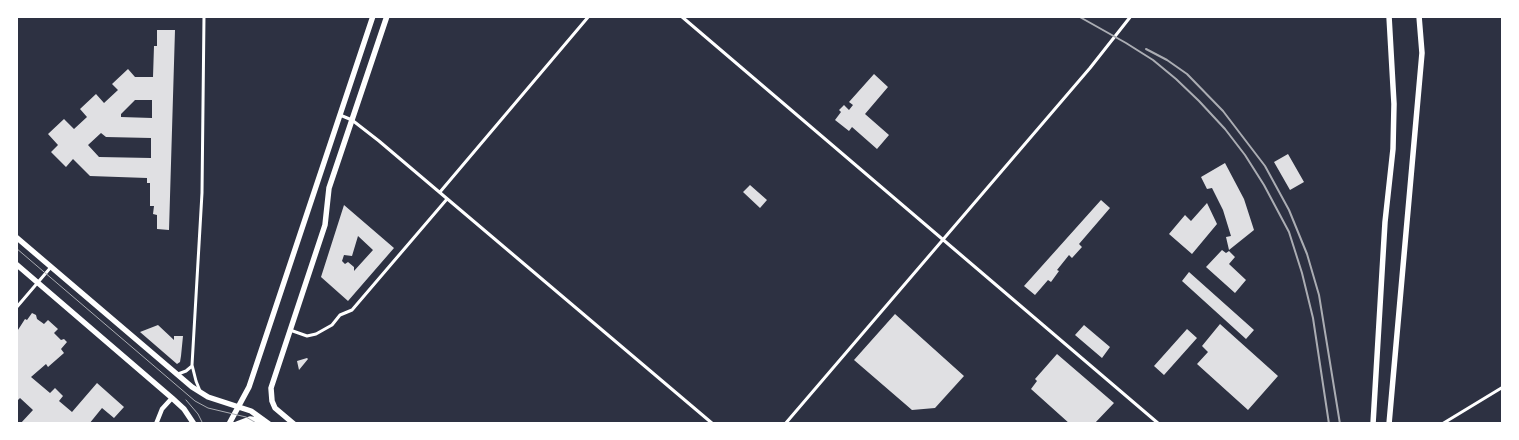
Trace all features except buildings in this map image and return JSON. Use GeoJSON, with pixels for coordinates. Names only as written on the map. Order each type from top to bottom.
{"type":"FeatureCollection","features":[{"type":"Feature","properties":{"kind":"main road"},"geometry":{"type":"LineString","coordinates":[[229,424],[249,387],[373,16]]}},
{"type":"Feature","properties":{"kind":"main road"},"geometry":{"type":"LineString","coordinates":[[294,424],[275,408],[270,393],[325,225],[329,188],[387,16]]}},
{"type":"Feature","properties":{"kind":"main road"},"geometry":{"type":"LineString","coordinates":[[1373,424],[1385,222],[1393,149],[1393,76],[1389,16]]}},
{"type":"Feature","properties":{"kind":"main road"},"geometry":{"type":"LineString","coordinates":[[1389,424],[1422,53],[1419,16]]}},
{"type":"Feature","properties":{"kind":"main road"},"geometry":{"type":"LineString","coordinates":[[16,237],[202,394],[256,414],[269,424]]}},
{"type":"Feature","properties":{"kind":"main road"},"geometry":{"type":"LineString","coordinates":[[16,264],[172,398],[184,409],[194,424]]}},
{"type":"Feature","properties":{"kind":"main road"},"geometry":{"type":"LineString","coordinates":[[238,424],[253,419],[269,424]]}},
{"type":"Feature","properties":{"kind":"street"},"geometry":{"type":"LineString","coordinates":[[202,394],[192,365],[202,192],[204,16]]}},
{"type":"Feature","properties":{"kind":"street"},"geometry":{"type":"LineString","coordinates":[[440,192],[589,16]]}},
{"type":"Feature","properties":{"kind":"street"},"geometry":{"type":"LineString","coordinates":[[681,16],[1159,424]]}},
{"type":"Feature","properties":{"kind":"street"},"geometry":{"type":"LineString","coordinates":[[784,424],[1084,75],[1131,16]]}},
{"type":"Feature","properties":{"kind":"street"},"geometry":{"type":"LineString","coordinates":[[340,115],[352,120],[440,192],[713,424]]}},
{"type":"Feature","properties":{"kind":"street"},"geometry":{"type":"LineString","coordinates":[[290,330],[307,336],[316,334],[332,325],[340,315],[352,310],[447,199]]}},
{"type":"Feature","properties":{"kind":"street"},"geometry":{"type":"LineString","coordinates":[[16,308],[51,267]]}},
{"type":"Feature","properties":{"kind":"street"},"geometry":{"type":"LineString","coordinates":[[178,374],[186,371],[192,365]]}},
{"type":"Feature","properties":{"kind":"street"},"geometry":{"type":"LineString","coordinates":[[1442,424],[1503,387]]}},
{"type":"Feature","properties":{"kind":"street"},"geometry":{"type":"LineString","coordinates":[[156,424],[162,409],[172,398]]}},
{"type":"Feature","properties":{"kind":"tram line"},"geometry":{"type":"LineString","coordinates":[[16,248],[195,401],[208,408],[246,417],[258,424]]}},
{"type":"Feature","properties":{"kind":"tram line"},"geometry":{"type":"LineString","coordinates":[[186,400],[198,414],[203,424]]}},
{"type":"Feature","properties":{"kind":"railway"},"geometry":{"type":"LineString","coordinates":[[1078,16],[1153,60],[1176,79],[1225,129],[1245,155],[1264,185],[1289,232],[1302,273],[1313,318],[1329,424]]}},
{"type":"Feature","properties":{"kind":"railway"},"geometry":{"type":"LineString","coordinates":[[1146,49],[1167,60],[1187,74],[1223,111],[1265,166],[1289,210],[1307,254],[1319,295],[1340,424]]}}]}
